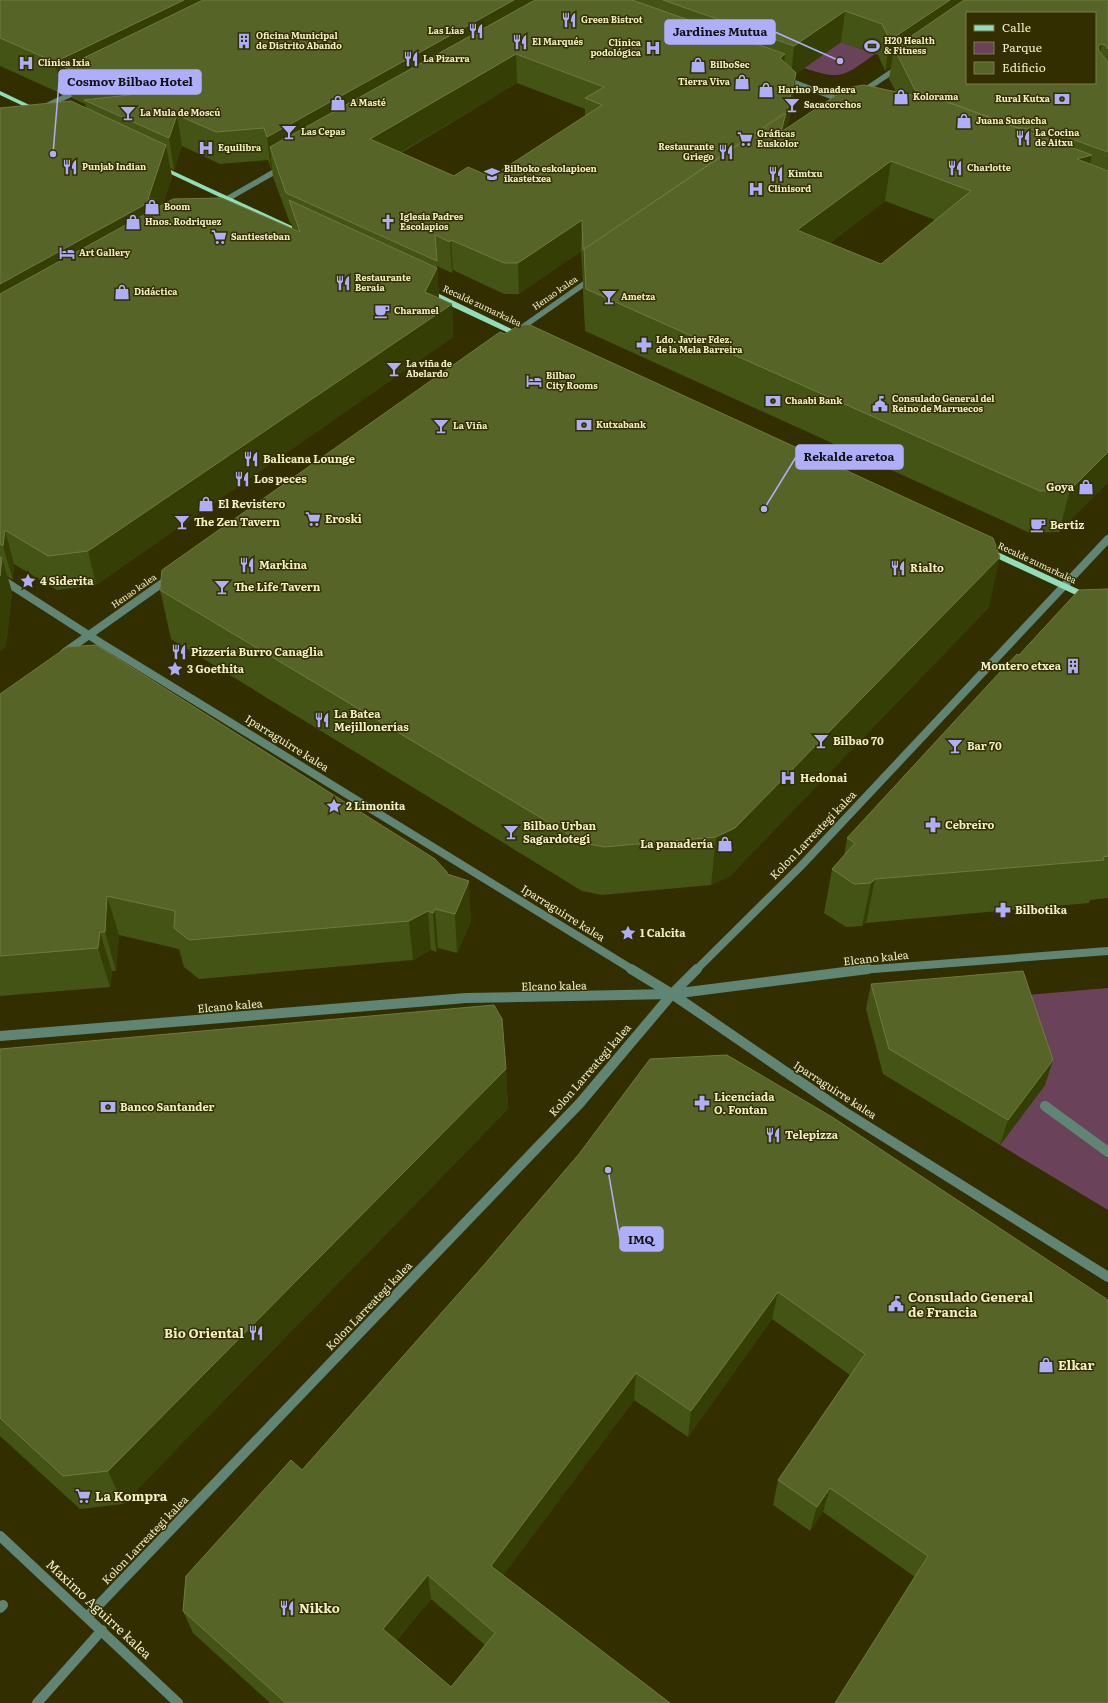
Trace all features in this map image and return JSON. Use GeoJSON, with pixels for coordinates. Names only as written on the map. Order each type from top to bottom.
{"type":"FeatureCollection","features":[{"type":"Feature","properties":{"kind":"main road"},"geometry":{"type":"LineString","coordinates":[[0,93],[38,112]]}},
{"type":"Feature","properties":{"kind":"main road"},"geometry":{"type":"LineString","coordinates":[[150,162],[313,238]]}},
{"type":"Feature","properties":{"kind":"main road","name":"Recalde zumarkalea"},"geometry":{"type":"LineString","coordinates":[[418,287],[512,335],[529,339]]}},
{"type":"Feature","properties":{"kind":"main road","name":"Recalde zumarkalea"},"geometry":{"type":"LineString","coordinates":[[978,546],[1108,607]]}},
{"type":"Feature","properties":{"kind":"street"},"geometry":{"type":"LineString","coordinates":[[859,94],[906,62]]}},
{"type":"Feature","properties":{"kind":"street"},"geometry":{"type":"LineString","coordinates":[[776,76],[847,102],[841,106]]}},
{"type":"Feature","properties":{"kind":"street"},"geometry":{"type":"LineString","coordinates":[[38,112],[83,88]]}},
{"type":"Feature","properties":{"kind":"street"},"geometry":{"type":"LineString","coordinates":[[215,206],[285,166]]}},
{"type":"Feature","properties":{"kind":"street","name":"Henao kalea"},"geometry":{"type":"LineString","coordinates":[[512,335],[598,275]]}},
{"type":"Feature","properties":{"kind":"street","name":"Kolon Larreategi kalea"},"geometry":{"type":"LineString","coordinates":[[88,1616],[580,1103],[672,994],[800,867],[1108,539]]}},
{"type":"Feature","properties":{"kind":"street","name":"Henao kalea"},"geometry":{"type":"LineString","coordinates":[[58,658],[177,573]]}},
{"type":"Feature","properties":{"kind":"street","name":"Iparraguirre kalea"},"geometry":{"type":"LineString","coordinates":[[0,578],[89,635],[672,994],[843,1111],[1108,1277]]}},
{"type":"Feature","properties":{"kind":"street","name":"Elcano kalea"},"geometry":{"type":"LineString","coordinates":[[0,1036],[466,998],[672,994],[883,967],[1108,951]]}},
{"type":"Feature","properties":{"kind":"street"},"geometry":{"type":"LineString","coordinates":[[1045,1106],[1108,1152]]}},
{"type":"Feature","properties":{"kind":"street","name":"Maximo Aguirre kalea"},"geometry":{"type":"LineString","coordinates":[[0,1536],[88,1616],[178,1703]]}},
{"type":"Feature","properties":{"kind":"street"},"geometry":{"type":"LineString","coordinates":[[37,1703],[102,1630]]}},
{"type":"Feature","properties":{"kind":"green space"},"geometry":{"type":"Polygon","coordinates":[[[841,42],[875,54],[849,72],[842,74],[827,74],[804,68],[841,42]]]}},
{"type":"Feature","properties":{"kind":"green space"},"geometry":{"type":"Polygon","coordinates":[[[1108,988],[1108,1210],[1000,1145],[1045,1085],[1015,996],[1108,988]]]}},
{"type":"Feature","properties":{"kind":"building"},"geometry":{"type":"Polygon","coordinates":[[[0,0],[184,0],[55,62],[0,38],[0,0]]]}},
{"type":"Feature","properties":{"kind":"building"},"geometry":{"type":"Polygon","coordinates":[[[203,0],[514,0],[267,137],[264,128],[216,132],[177,115],[169,138],[84,100],[129,95],[65,67],[203,0]]]}},
{"type":"Feature","properties":{"kind":"building"},"geometry":{"type":"Polygon","coordinates":[[[535,0],[632,0],[785,54],[780,58],[796,73],[787,111],[583,250],[582,220],[518,263],[504,263],[451,240],[450,242],[435,235],[437,261],[286,193],[270,147],[535,0]],[[516,54],[370,139],[454,176],[468,167],[491,177],[602,105],[585,98],[604,87],[516,54]]]}},
{"type":"Feature","properties":{"kind":"building"},"geometry":{"type":"Polygon","coordinates":[[[663,0],[950,0],[890,40],[882,24],[845,11],[794,46],[663,0]]]}},
{"type":"Feature","properties":{"kind":"building"},"geometry":{"type":"Polygon","coordinates":[[[964,0],[1108,0],[1108,49],[1102,44],[1098,46],[1099,51],[1108,62],[1108,152],[1063,136],[1017,127],[915,90],[894,48],[964,0]]]}},
{"type":"Feature","properties":{"kind":"building"},"geometry":{"type":"Polygon","coordinates":[[[864,85],[925,98],[922,93],[1092,155],[1077,159],[1108,171],[1108,452],[1070,490],[1040,491],[586,289],[584,249],[786,113],[781,132],[847,88],[864,85]],[[891,161],[797,230],[881,264],[971,191],[891,161]]]}},
{"type":"Feature","properties":{"kind":"building"},"geometry":{"type":"Polygon","coordinates":[[[71,101],[166,145],[148,199],[155,199],[0,284],[0,108],[71,101]]]}},
{"type":"Feature","properties":{"kind":"building"},"geometry":{"type":"Polygon","coordinates":[[[222,198],[300,232],[289,200],[437,268],[425,292],[452,304],[88,551],[48,556],[5,530],[3,546],[0,544],[0,294],[173,199],[222,198]]]}},
{"type":"Feature","properties":{"kind":"building"},"geometry":{"type":"Polygon","coordinates":[[[519,325],[530,325],[993,538],[1000,557],[735,828],[716,837],[604,847],[583,843],[160,590],[162,570],[500,332],[505,334],[519,325]]]}},
{"type":"Feature","properties":{"kind":"building"},"geometry":{"type":"Polygon","coordinates":[[[0,557],[2,558],[0,576],[0,557]]]}},
{"type":"Feature","properties":{"kind":"building"},"geometry":{"type":"Polygon","coordinates":[[[1108,589],[1108,856],[1103,857],[1104,860],[875,879],[871,883],[854,884],[832,869],[855,843],[847,838],[1017,654],[1019,655],[1079,590],[1108,589]]]}},
{"type":"Feature","properties":{"kind":"building"},"geometry":{"type":"Polygon","coordinates":[[[96,645],[435,859],[447,872],[447,874],[469,881],[455,914],[435,909],[433,913],[428,911],[409,921],[189,940],[174,928],[175,911],[107,896],[105,932],[100,932],[98,948],[0,956],[0,694],[67,647],[96,645]]]}},
{"type":"Feature","properties":{"kind":"building"},"geometry":{"type":"Polygon","coordinates":[[[1023,971],[1053,1060],[1008,1120],[889,1049],[871,984],[1023,971]]]}},
{"type":"Feature","properties":{"kind":"building"},"geometry":{"type":"Polygon","coordinates":[[[494,1005],[502,1019],[506,1069],[108,1471],[63,1476],[0,1418],[0,1049],[494,1005]]]}},
{"type":"Feature","properties":{"kind":"building"},"geometry":{"type":"Polygon","coordinates":[[[727,1055],[832,1117],[1108,1300],[1108,1703],[835,1703],[928,1556],[830,1488],[817,1507],[778,1480],[865,1354],[778,1292],[691,1411],[636,1373],[491,1566],[670,1703],[286,1703],[183,1611],[186,1576],[291,1460],[302,1470],[484,1265],[579,1154],[650,1059],[727,1055]],[[428,1575],[383,1629],[451,1687],[495,1633],[428,1575]]]}},
{"type":"Feature","properties":{"kind":"place","name":"Green Bistrot"},"geometry":{"type":"Point","coordinates":[569,20]}},
{"type":"Feature","properties":{"kind":"place","name":"Las Lías"},"geometry":{"type":"Point","coordinates":[476,31]}},
{"type":"Feature","properties":{"kind":"place","name":"Oficina Municipal de Distrito Abando"},"geometry":{"type":"Point","coordinates":[244,41]}},
{"type":"Feature","properties":{"kind":"place","name":"El Marqués"},"geometry":{"type":"Point","coordinates":[520,42]}},
{"type":"Feature","properties":{"kind":"place","name":"H20 Health & Fitness"},"geometry":{"type":"Point","coordinates":[872,46]}},
{"type":"Feature","properties":{"kind":"place","name":"Clínica podológica"},"geometry":{"type":"Point","coordinates":[653,48]}},
{"type":"Feature","properties":{"kind":"place","name":"La Pizarra"},"geometry":{"type":"Point","coordinates":[411,59]}},
{"type":"Feature","properties":{"kind":"place","name":"Jardines Mutua"},"geometry":{"type":"Point","coordinates":[840,61]}},
{"type":"Feature","properties":{"kind":"place","name":"Clínica Ixia"},"geometry":{"type":"Point","coordinates":[26,63]}},
{"type":"Feature","properties":{"kind":"place","name":"BilboSec"},"geometry":{"type":"Point","coordinates":[698,65]}},
{"type":"Feature","properties":{"kind":"place","name":"Tierra Viva"},"geometry":{"type":"Point","coordinates":[742,82]}},
{"type":"Feature","properties":{"kind":"place","name":"Harino Panadera"},"geometry":{"type":"Point","coordinates":[766,90]}},
{"type":"Feature","properties":{"kind":"place","name":"Kolorama"},"geometry":{"type":"Point","coordinates":[901,97]}},
{"type":"Feature","properties":{"kind":"place","name":"Rural Kutxa"},"geometry":{"type":"Point","coordinates":[1062,99]}},
{"type":"Feature","properties":{"kind":"place","name":"A Masté"},"geometry":{"type":"Point","coordinates":[338,103]}},
{"type":"Feature","properties":{"kind":"place","name":"Sacacorchos"},"geometry":{"type":"Point","coordinates":[792,105]}},
{"type":"Feature","properties":{"kind":"place","name":"La Mula de Moscú"},"geometry":{"type":"Point","coordinates":[128,113]}},
{"type":"Feature","properties":{"kind":"place","name":"Juana Sustacha"},"geometry":{"type":"Point","coordinates":[964,121]}},
{"type":"Feature","properties":{"kind":"place","name":"Las Cepas"},"geometry":{"type":"Point","coordinates":[289,132]}},
{"type":"Feature","properties":{"kind":"place","name":"La Cocina de Aitxu"},"geometry":{"type":"Point","coordinates":[1023,138]}},
{"type":"Feature","properties":{"kind":"place","name":"Gráficas Euskolor"},"geometry":{"type":"Point","coordinates":[745,139]}},
{"type":"Feature","properties":{"kind":"place","name":"Equilibra"},"geometry":{"type":"Point","coordinates":[206,148]}},
{"type":"Feature","properties":{"kind":"place","name":"Restaurante Griego"},"geometry":{"type":"Point","coordinates":[726,152]}},
{"type":"Feature","properties":{"kind":"place","name":"Cosmov Bilbao Hotel"},"geometry":{"type":"Point","coordinates":[53,154]}},
{"type":"Feature","properties":{"kind":"place","name":"Punjab Indian"},"geometry":{"type":"Point","coordinates":[70,167]}},
{"type":"Feature","properties":{"kind":"place","name":"Charlotte"},"geometry":{"type":"Point","coordinates":[955,168]}},
{"type":"Feature","properties":{"kind":"place","name":"Bilboko eskolapioen ikastetxea"},"geometry":{"type":"Point","coordinates":[492,174]}},
{"type":"Feature","properties":{"kind":"place","name":"Kimtxu"},"geometry":{"type":"Point","coordinates":[776,174]}},
{"type":"Feature","properties":{"kind":"place","name":"Clinisord"},"geometry":{"type":"Point","coordinates":[756,189]}},
{"type":"Feature","properties":{"kind":"place","name":"Boom"},"geometry":{"type":"Point","coordinates":[152,207]}},
{"type":"Feature","properties":{"kind":"place","name":"Hnos. Rodriquez"},"geometry":{"type":"Point","coordinates":[133,222]}},
{"type":"Feature","properties":{"kind":"place","name":"Iglesia Padres Escolapios"},"geometry":{"type":"Point","coordinates":[388,222]}},
{"type":"Feature","properties":{"kind":"place","name":"Santiesteban"},"geometry":{"type":"Point","coordinates":[219,237]}},
{"type":"Feature","properties":{"kind":"place","name":"Art Gallery"},"geometry":{"type":"Point","coordinates":[67,253]}},
{"type":"Feature","properties":{"kind":"place","name":"Restaurante Beraia"},"geometry":{"type":"Point","coordinates":[343,283]}},
{"type":"Feature","properties":{"kind":"place","name":"Didáctica"},"geometry":{"type":"Point","coordinates":[122,292]}},
{"type":"Feature","properties":{"kind":"place","name":"Ametza"},"geometry":{"type":"Point","coordinates":[609,297]}},
{"type":"Feature","properties":{"kind":"place","name":"Charamel"},"geometry":{"type":"Point","coordinates":[382,311]}},
{"type":"Feature","properties":{"kind":"place","name":"Ldo. Javier Fdez. de la Mela Barreira"},"geometry":{"type":"Point","coordinates":[644,345]}},
{"type":"Feature","properties":{"kind":"place","name":"La viña de Abelardo"},"geometry":{"type":"Point","coordinates":[394,369]}},
{"type":"Feature","properties":{"kind":"place","name":"Bilbao City Rooms"},"geometry":{"type":"Point","coordinates":[534,381]}},
{"type":"Feature","properties":{"kind":"place","name":"Chaabi Bank"},"geometry":{"type":"Point","coordinates":[773,401]}},
{"type":"Feature","properties":{"kind":"place","name":"Consulado General del Reino de Marruecos"},"geometry":{"type":"Point","coordinates":[880,404]}},
{"type":"Feature","properties":{"kind":"place","name":"Kutxabank"},"geometry":{"type":"Point","coordinates":[584,425]}},
{"type":"Feature","properties":{"kind":"place","name":"La Viña"},"geometry":{"type":"Point","coordinates":[441,426]}},
{"type":"Feature","properties":{"kind":"place","name":"Balicana Lounge"},"geometry":{"type":"Point","coordinates":[251,459]}},
{"type":"Feature","properties":{"kind":"place","name":"Los peces"},"geometry":{"type":"Point","coordinates":[242,479]}},
{"type":"Feature","properties":{"kind":"place","name":"Goya"},"geometry":{"type":"Point","coordinates":[1086,487]}},
{"type":"Feature","properties":{"kind":"place","name":"El Revistero"},"geometry":{"type":"Point","coordinates":[206,504]}},
{"type":"Feature","properties":{"kind":"place","name":"Rekalde aretoa"},"geometry":{"type":"Point","coordinates":[764,509]}},
{"type":"Feature","properties":{"kind":"place","name":"Eroski"},"geometry":{"type":"Point","coordinates":[313,519]}},
{"type":"Feature","properties":{"kind":"place","name":"The Zen Tavern"},"geometry":{"type":"Point","coordinates":[182,522]}},
{"type":"Feature","properties":{"kind":"place","name":"Bertiz"},"geometry":{"type":"Point","coordinates":[1038,525]}},
{"type":"Feature","properties":{"kind":"place","name":"Markina"},"geometry":{"type":"Point","coordinates":[247,565]}},
{"type":"Feature","properties":{"kind":"place","name":"Rialto"},"geometry":{"type":"Point","coordinates":[898,568]}},
{"type":"Feature","properties":{"kind":"place","name":"4 Siderita"},"geometry":{"type":"Point","coordinates":[28,581]}},
{"type":"Feature","properties":{"kind":"place","name":"The Life Tavern"},"geometry":{"type":"Point","coordinates":[222,587]}},
{"type":"Feature","properties":{"kind":"place","name":"Pizzería Burro Canaglia"},"geometry":{"type":"Point","coordinates":[179,652]}},
{"type":"Feature","properties":{"kind":"place","name":"Montero etxea"},"geometry":{"type":"Point","coordinates":[1073,666]}},
{"type":"Feature","properties":{"kind":"place","name":"3 Goethita"},"geometry":{"type":"Point","coordinates":[175,669]}},
{"type":"Feature","properties":{"kind":"place","name":"La Batea Mejillonerías"},"geometry":{"type":"Point","coordinates":[322,720]}},
{"type":"Feature","properties":{"kind":"place","name":"Bilbao 70"},"geometry":{"type":"Point","coordinates":[821,741]}},
{"type":"Feature","properties":{"kind":"place","name":"Bar 70"},"geometry":{"type":"Point","coordinates":[955,746]}},
{"type":"Feature","properties":{"kind":"place","name":"Hedonai"},"geometry":{"type":"Point","coordinates":[788,778]}},
{"type":"Feature","properties":{"kind":"place","name":"2 Limonita"},"geometry":{"type":"Point","coordinates":[334,806]}},
{"type":"Feature","properties":{"kind":"place","name":"Cebreiro"},"geometry":{"type":"Point","coordinates":[933,825]}},
{"type":"Feature","properties":{"kind":"place","name":"Bilbao Urban Sagardotegi"},"geometry":{"type":"Point","coordinates":[511,832]}},
{"type":"Feature","properties":{"kind":"place","name":"La panadería"},"geometry":{"type":"Point","coordinates":[725,844]}},
{"type":"Feature","properties":{"kind":"place","name":"Bilbotika"},"geometry":{"type":"Point","coordinates":[1003,910]}},
{"type":"Feature","properties":{"kind":"place","name":"1 Calcita"},"geometry":{"type":"Point","coordinates":[628,933]}},
{"type":"Feature","properties":{"kind":"place","name":"Licenciada O. Fontan"},"geometry":{"type":"Point","coordinates":[702,1103]}},
{"type":"Feature","properties":{"kind":"place","name":"Banco Santander"},"geometry":{"type":"Point","coordinates":[108,1107]}},
{"type":"Feature","properties":{"kind":"place","name":"Telepizza"},"geometry":{"type":"Point","coordinates":[773,1135]}},
{"type":"Feature","properties":{"kind":"place","name":"IMQ"},"geometry":{"type":"Point","coordinates":[608,1170]}},
{"type":"Feature","properties":{"kind":"place","name":"Consulado General de Francia"},"geometry":{"type":"Point","coordinates":[896,1304]}},
{"type":"Feature","properties":{"kind":"place","name":"Bio Oriental"},"geometry":{"type":"Point","coordinates":[256,1333]}},
{"type":"Feature","properties":{"kind":"place","name":"Elkar"},"geometry":{"type":"Point","coordinates":[1046,1365]}},
{"type":"Feature","properties":{"kind":"place","name":"La Kompra"},"geometry":{"type":"Point","coordinates":[83,1496]}},
{"type":"Feature","properties":{"kind":"place","name":"Nikko"},"geometry":{"type":"Point","coordinates":[287,1608]}}]}
